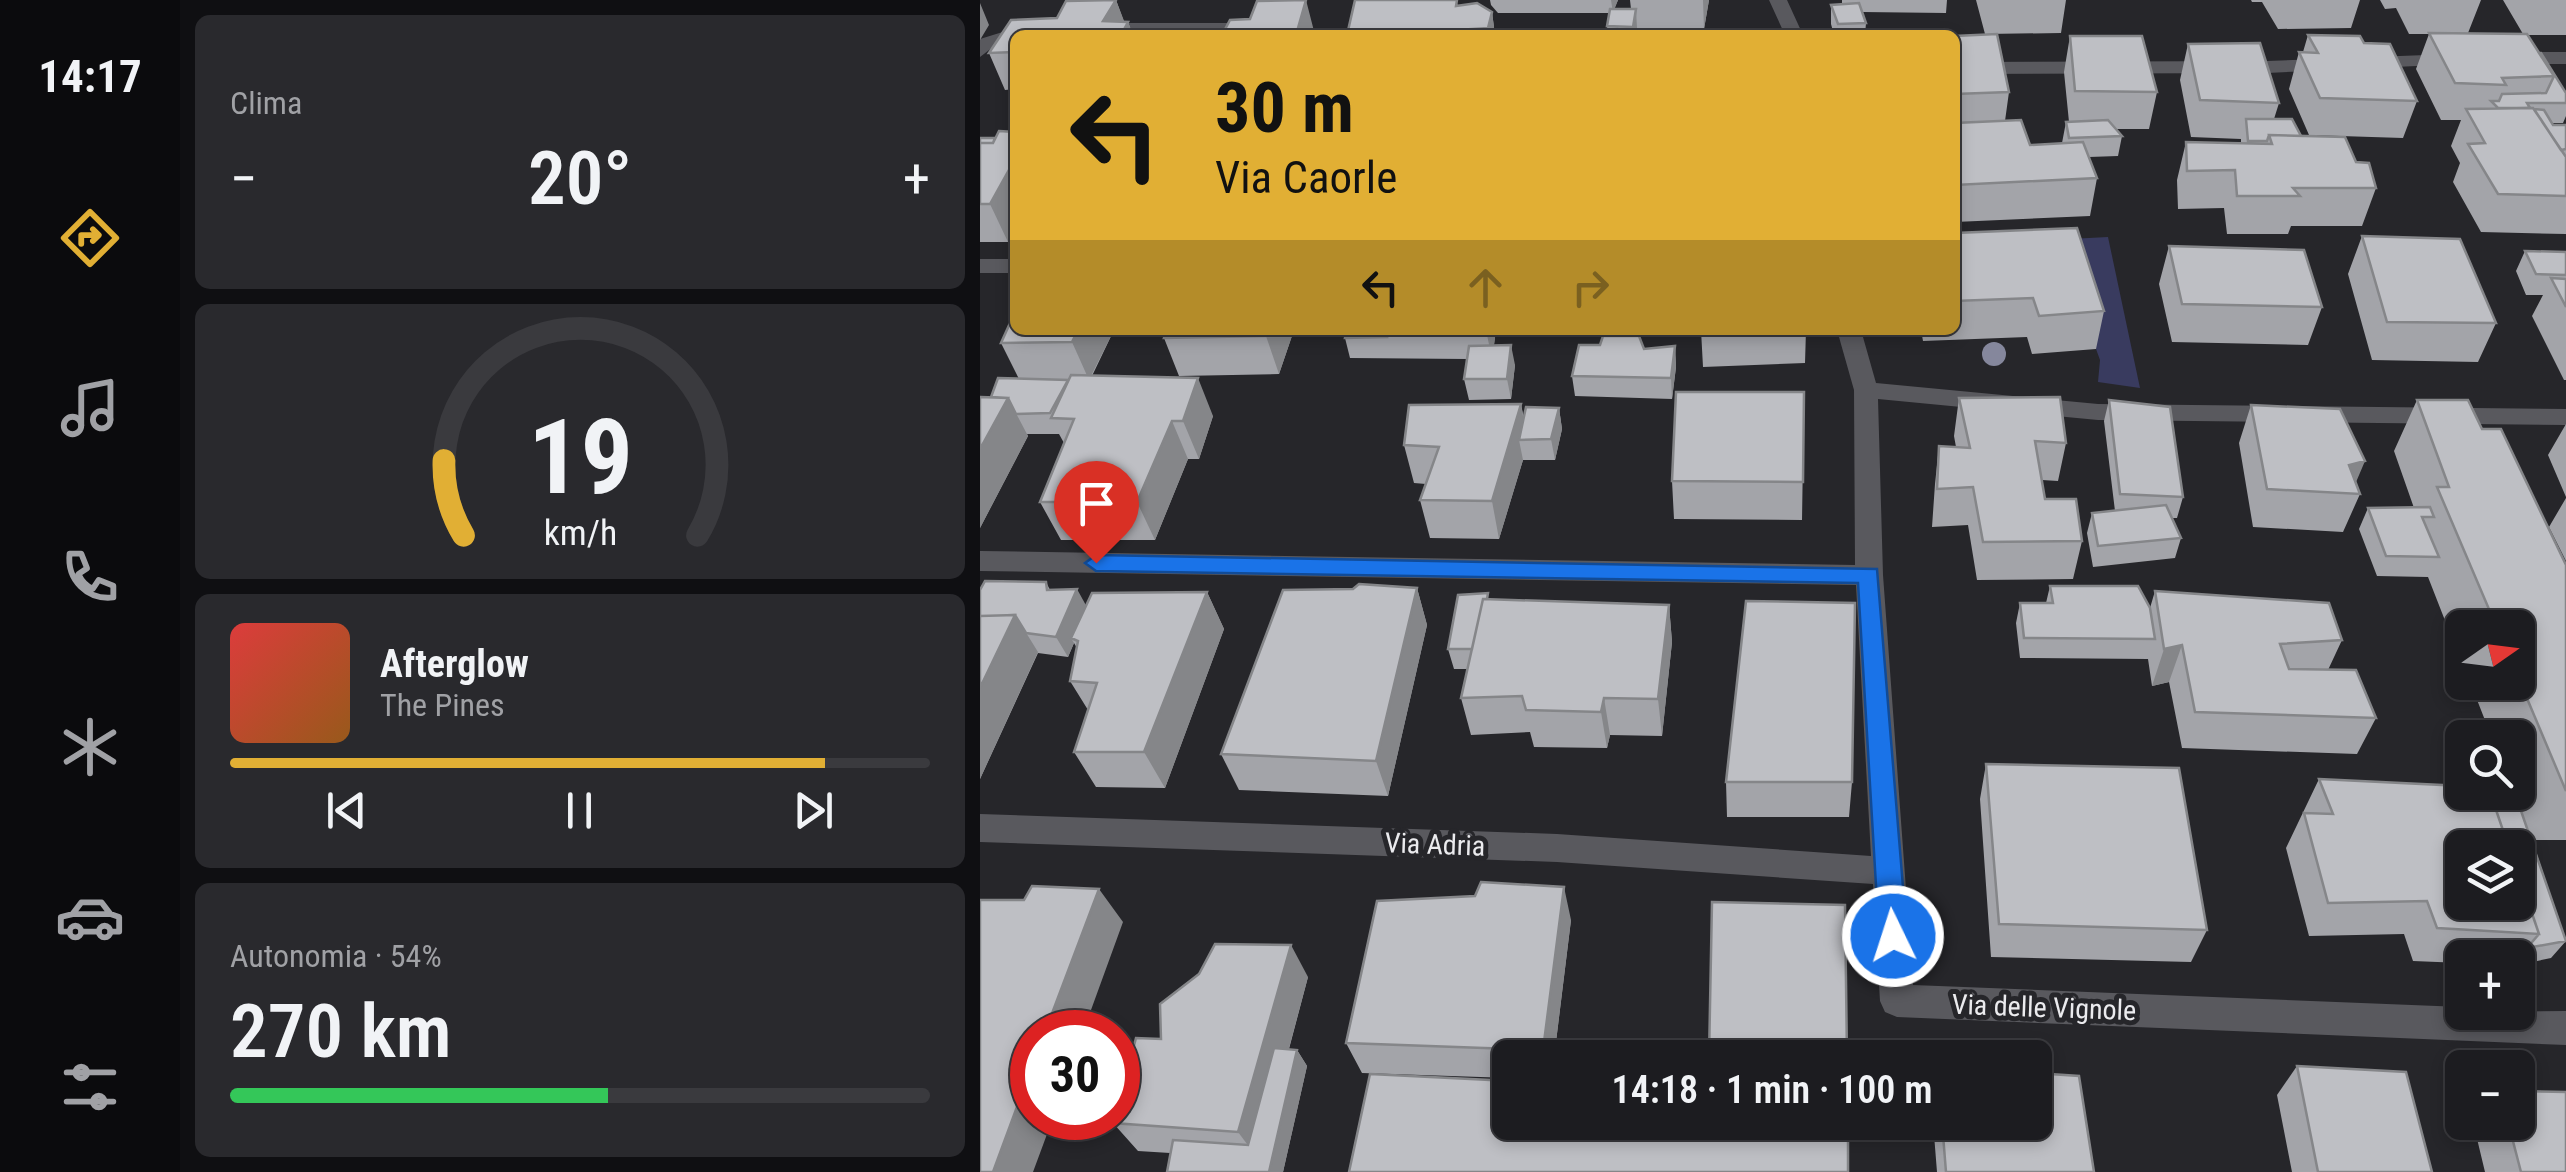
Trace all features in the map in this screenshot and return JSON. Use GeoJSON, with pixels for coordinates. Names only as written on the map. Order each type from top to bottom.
{"type":"FeatureCollection","features":[{"type":"Feature","properties":{"kind":"street"},"geometry":{"type":"LineString","coordinates":[[1778,0],[1792,30]]}},
{"type":"Feature","properties":{"kind":"street"},"geometry":{"type":"LineString","coordinates":[[1025,30],[1290,29]]}},
{"type":"Feature","properties":{"kind":"street"},"geometry":{"type":"LineString","coordinates":[[980,51],[986,44],[1010,35]]}},
{"type":"Feature","properties":{"kind":"street"},"geometry":{"type":"LineString","coordinates":[[1960,68],[2267,67],[2566,58]]}},
{"type":"Feature","properties":{"kind":"street"},"geometry":{"type":"LineString","coordinates":[[980,266],[1010,266]]}},
{"type":"Feature","properties":{"kind":"street","name":"Via delle Vignole"},"geometry":{"type":"LineString","coordinates":[[1851,335],[1866,390],[1869,574],[1897,1001],[2566,1028]]}},
{"type":"Feature","properties":{"kind":"street"},"geometry":{"type":"LineString","coordinates":[[1866,390],[2098,412],[2566,417]]}},
{"type":"Feature","properties":{"kind":"street"},"geometry":{"type":"LineString","coordinates":[[980,561],[1869,574]]}},
{"type":"Feature","properties":{"kind":"street","name":"Via Adria"},"geometry":{"type":"LineString","coordinates":[[980,828],[1557,848],[1889,872]]}},
{"type":"Feature","properties":{"kind":"shaded area"},"geometry":{"type":"Polygon","coordinates":[[[2108,237],[2140,388],[2098,382],[2100,360],[2096,349],[1960,249],[1960,245],[2108,237]]]}},
{"type":"Feature","properties":{"kind":"building"},"geometry":{"type":"Polygon","coordinates":[[[1116,0],[1103,21],[1128,22],[1124,30],[1010,30],[1010,52],[989,53],[1011,20],[1057,18],[1066,1],[1116,0]]]}},
{"type":"Feature","properties":{"kind":"building"},"geometry":{"type":"Polygon","coordinates":[[[1306,0],[1297,30],[1225,30],[1230,20],[1250,19],[1257,1],[1306,0]]]}},
{"type":"Feature","properties":{"kind":"building"},"geometry":{"type":"Polygon","coordinates":[[[1355,0],[1457,0],[1456,6],[1477,3],[1492,12],[1488,28],[1348,30],[1355,0]]]}},
{"type":"Feature","properties":{"kind":"building"},"geometry":{"type":"Polygon","coordinates":[[[1859,3],[1866,23],[1838,24],[1831,5],[1859,3]]]}},
{"type":"Feature","properties":{"kind":"building"},"geometry":{"type":"Polygon","coordinates":[[[1610,9],[1636,9],[1633,27],[1607,26],[1610,9]]]}},
{"type":"Feature","properties":{"kind":"building"},"geometry":{"type":"Polygon","coordinates":[[[2429,33],[2527,34],[2554,76],[2502,78],[2506,85],[2455,83],[2429,33]]]}},
{"type":"Feature","properties":{"kind":"building"},"geometry":{"type":"Polygon","coordinates":[[[1997,34],[2009,92],[1960,94],[1960,36],[1997,34]]]}},
{"type":"Feature","properties":{"kind":"building"},"geometry":{"type":"Polygon","coordinates":[[[2308,35],[2360,36],[2364,43],[2390,44],[2417,101],[2320,98],[2299,52],[2318,53],[2308,35]]]}},
{"type":"Feature","properties":{"kind":"building"},"geometry":{"type":"Polygon","coordinates":[[[2070,36],[2142,36],[2157,92],[2075,91],[2070,36]]]}},
{"type":"Feature","properties":{"kind":"building"},"geometry":{"type":"Polygon","coordinates":[[[2260,43],[2279,103],[2200,100],[2188,44],[2260,43]]]}},
{"type":"Feature","properties":{"kind":"building"},"geometry":{"type":"Polygon","coordinates":[[[2539,53],[2566,93],[2566,103],[2498,108],[2491,101],[2499,101],[2502,94],[2546,93],[2554,76],[2539,53]]]}},
{"type":"Feature","properties":{"kind":"building"},"geometry":{"type":"Polygon","coordinates":[[[2533,108],[2566,157],[2566,196],[2498,194],[2468,144],[2485,143],[2466,109],[2533,108]]]}},
{"type":"Feature","properties":{"kind":"building"},"geometry":{"type":"Polygon","coordinates":[[[2534,109],[2544,110],[2553,125],[2566,125],[2566,149],[2561,150],[2534,109]]]}},
{"type":"Feature","properties":{"kind":"building"},"geometry":{"type":"Polygon","coordinates":[[[2246,119],[2292,119],[2301,136],[2269,135],[2267,141],[2248,141],[2246,119]]]}},
{"type":"Feature","properties":{"kind":"building"},"geometry":{"type":"Polygon","coordinates":[[[2021,120],[2030,145],[2083,142],[2097,178],[1960,185],[1960,123],[2021,120]]]}},
{"type":"Feature","properties":{"kind":"building"},"geometry":{"type":"Polygon","coordinates":[[[2108,120],[2122,136],[2069,138],[2066,122],[2108,120]]]}},
{"type":"Feature","properties":{"kind":"building"},"geometry":{"type":"Polygon","coordinates":[[[999,131],[1010,132],[1010,168],[990,204],[980,204],[980,143],[993,143],[999,131]]]}},
{"type":"Feature","properties":{"kind":"building"},"geometry":{"type":"Polygon","coordinates":[[[2269,135],[2345,137],[2356,162],[2369,163],[2376,188],[2293,188],[2300,196],[2237,196],[2235,170],[2187,171],[2186,142],[2272,144],[2269,135]]]}},
{"type":"Feature","properties":{"kind":"building"},"geometry":{"type":"Polygon","coordinates":[[[980,138],[995,138],[993,143],[980,143],[980,138]]]}},
{"type":"Feature","properties":{"kind":"building"},"geometry":{"type":"Polygon","coordinates":[[[2077,228],[2104,311],[2039,316],[2033,298],[1960,301],[1960,233],[2077,228]]]}},
{"type":"Feature","properties":{"kind":"building"},"geometry":{"type":"Polygon","coordinates":[[[2362,236],[2460,239],[2496,323],[2387,322],[2362,236]]]}},
{"type":"Feature","properties":{"kind":"building"},"geometry":{"type":"Polygon","coordinates":[[[2169,246],[2304,250],[2322,307],[2182,304],[2169,246]]]}},
{"type":"Feature","properties":{"kind":"building"},"geometry":{"type":"Polygon","coordinates":[[[2525,251],[2566,252],[2566,275],[2536,274],[2525,251]]]}},
{"type":"Feature","properties":{"kind":"building"},"geometry":{"type":"Polygon","coordinates":[[[2551,278],[2566,279],[2566,307],[2551,278]]]}},
{"type":"Feature","properties":{"kind":"building"},"geometry":{"type":"Polygon","coordinates":[[[1010,323],[1010,335],[1076,335],[1072,342],[1001,343],[1010,323]]]}},
{"type":"Feature","properties":{"kind":"building"},"geometry":{"type":"Polygon","coordinates":[[[1165,335],[1266,335],[1266,336],[1164,338],[1165,335]]]}},
{"type":"Feature","properties":{"kind":"building"},"geometry":{"type":"Polygon","coordinates":[[[1346,335],[1387,337],[1345,338],[1346,335]]]}},
{"type":"Feature","properties":{"kind":"building"},"geometry":{"type":"Polygon","coordinates":[[[1603,336],[1639,336],[1644,349],[1675,346],[1671,378],[1572,376],[1579,345],[1600,345],[1603,336]]]}},
{"type":"Feature","properties":{"kind":"building"},"geometry":{"type":"Polygon","coordinates":[[[1511,345],[1507,379],[1464,379],[1469,346],[1511,345]]]}},
{"type":"Feature","properties":{"kind":"building"},"geometry":{"type":"Polygon","coordinates":[[[1071,375],[1198,378],[1183,421],[1172,421],[1137,502],[1040,502],[1074,419],[1051,418],[1071,375]]]}},
{"type":"Feature","properties":{"kind":"building"},"geometry":{"type":"Polygon","coordinates":[[[998,378],[1068,380],[1050,413],[1016,414],[1008,398],[991,397],[998,378]]]}},
{"type":"Feature","properties":{"kind":"building"},"geometry":{"type":"Polygon","coordinates":[[[1676,392],[1804,392],[1803,482],[1672,481],[1676,392]]]}},
{"type":"Feature","properties":{"kind":"building"},"geometry":{"type":"Polygon","coordinates":[[[980,397],[1008,398],[980,449],[980,397]]]}},
{"type":"Feature","properties":{"kind":"building"},"geometry":{"type":"Polygon","coordinates":[[[2060,397],[2066,443],[2035,441],[2045,499],[2076,499],[2082,541],[1983,542],[1973,487],[1937,489],[1939,446],[1970,448],[1959,398],[2060,397]]]}},
{"type":"Feature","properties":{"kind":"building"},"geometry":{"type":"Polygon","coordinates":[[[2109,400],[2170,407],[2183,497],[2120,494],[2109,400]]]}},
{"type":"Feature","properties":{"kind":"building"},"geometry":{"type":"Polygon","coordinates":[[[2417,400],[2468,400],[2482,429],[2501,429],[2566,565],[2566,791],[2528,700],[2535,700],[2535,610],[2489,610],[2437,487],[2449,487],[2417,400]]]}},
{"type":"Feature","properties":{"kind":"building"},"geometry":{"type":"Polygon","coordinates":[[[1521,404],[1492,501],[1420,500],[1439,447],[1404,445],[1409,405],[1521,404]]]}},
{"type":"Feature","properties":{"kind":"building"},"geometry":{"type":"Polygon","coordinates":[[[2251,405],[2340,409],[2365,461],[2349,465],[2360,494],[2267,489],[2251,405]]]}},
{"type":"Feature","properties":{"kind":"building"},"geometry":{"type":"Polygon","coordinates":[[[1526,407],[1559,408],[1551,439],[1519,440],[1526,407]]]}},
{"type":"Feature","properties":{"kind":"building"},"geometry":{"type":"Polygon","coordinates":[[[2166,505],[2181,538],[2098,546],[2092,513],[2166,505]]]}},
{"type":"Feature","properties":{"kind":"building"},"geometry":{"type":"Polygon","coordinates":[[[2430,507],[2434,517],[2422,517],[2439,557],[2386,556],[2368,508],[2430,507]]]}},
{"type":"Feature","properties":{"kind":"building"},"geometry":{"type":"Polygon","coordinates":[[[985,581],[1046,582],[1047,590],[1077,589],[1056,637],[1026,633],[1015,615],[980,616],[980,590],[985,581]]]}},
{"type":"Feature","properties":{"kind":"building"},"geometry":{"type":"Polygon","coordinates":[[[1359,584],[1417,588],[1376,761],[1221,754],[1283,590],[1353,589],[1359,584]]]}},
{"type":"Feature","properties":{"kind":"building"},"geometry":{"type":"Polygon","coordinates":[[[2050,586],[2138,586],[2150,608],[2155,639],[2024,638],[2020,603],[2053,603],[2050,586]]]}},
{"type":"Feature","properties":{"kind":"building"},"geometry":{"type":"Polygon","coordinates":[[[2155,591],[2329,603],[2342,640],[2280,644],[2289,669],[2356,670],[2376,718],[2195,712],[2182,645],[2164,649],[2155,591]]]}},
{"type":"Feature","properties":{"kind":"building"},"geometry":{"type":"Polygon","coordinates":[[[1207,592],[1144,752],[1074,752],[1097,683],[1070,681],[1078,641],[1071,638],[1092,593],[1207,592]]]}},
{"type":"Feature","properties":{"kind":"building"},"geometry":{"type":"Polygon","coordinates":[[[1488,593],[1487,599],[1483,599],[1472,649],[1448,649],[1458,595],[1488,593]]]}},
{"type":"Feature","properties":{"kind":"building"},"geometry":{"type":"Polygon","coordinates":[[[1483,599],[1669,605],[1658,699],[1604,698],[1601,712],[1526,710],[1522,696],[1461,698],[1483,599]]]}},
{"type":"Feature","properties":{"kind":"building"},"geometry":{"type":"Polygon","coordinates":[[[1746,601],[1855,603],[1852,782],[1726,782],[1746,601]]]}},
{"type":"Feature","properties":{"kind":"building"},"geometry":{"type":"Polygon","coordinates":[[[1015,615],[980,688],[980,616],[1015,615]]]}},
{"type":"Feature","properties":{"kind":"building"},"geometry":{"type":"Polygon","coordinates":[[[1986,764],[2179,768],[2207,930],[1999,924],[1986,764]]]}},
{"type":"Feature","properties":{"kind":"building"},"geometry":{"type":"Polygon","coordinates":[[[2319,779],[2445,785],[2445,810],[2496,810],[2503,830],[2445,830],[2445,920],[2534,920],[2539,934],[2437,928],[2427,901],[2328,903],[2304,813],[2333,814],[2319,779]]]}},
{"type":"Feature","properties":{"kind":"building"},"geometry":{"type":"Polygon","coordinates":[[[2496,810],[2521,810],[2528,830],[2503,830],[2496,810]]]}},
{"type":"Feature","properties":{"kind":"building"},"geometry":{"type":"Polygon","coordinates":[[[2535,851],[2566,941],[2535,947],[2534,940],[2539,934],[2534,920],[2535,851]]]}},
{"type":"Feature","properties":{"kind":"building"},"geometry":{"type":"Polygon","coordinates":[[[1481,882],[1564,887],[1544,1040],[1492,1040],[1492,1048],[1346,1043],[1377,901],[1475,896],[1481,882]]]}},
{"type":"Feature","properties":{"kind":"building"},"geometry":{"type":"Polygon","coordinates":[[[1032,886],[1099,889],[1053,1010],[1010,1010],[1010,1126],[993,1172],[980,1172],[980,900],[1024,900],[1032,886]]]}},
{"type":"Feature","properties":{"kind":"building"},"geometry":{"type":"Polygon","coordinates":[[[1712,902],[1845,905],[1847,1040],[1709,1040],[1712,902]]]}},
{"type":"Feature","properties":{"kind":"building"},"geometry":{"type":"Polygon","coordinates":[[[1215,944],[1291,945],[1238,1132],[1140,1125],[1140,1038],[1161,1039],[1160,1004],[1199,974],[1215,944]]]}},
{"type":"Feature","properties":{"kind":"building"},"geometry":{"type":"Polygon","coordinates":[[[1274,1048],[1297,1050],[1269,1172],[1167,1172],[1173,1140],[1248,1145],[1274,1048]]]}},
{"type":"Feature","properties":{"kind":"building"},"geometry":{"type":"Polygon","coordinates":[[[2297,1066],[2406,1072],[2432,1172],[2318,1172],[2297,1066]]]}},
{"type":"Feature","properties":{"kind":"building"},"geometry":{"type":"Polygon","coordinates":[[[1370,1074],[1492,1080],[1492,1140],[1848,1140],[1848,1172],[1349,1172],[1370,1074]]]}},
{"type":"Feature","properties":{"kind":"building"},"geometry":{"type":"Polygon","coordinates":[[[2052,1074],[2079,1076],[2094,1172],[1946,1172],[1943,1140],[2052,1140],[2052,1074]]]}},
{"type":"Feature","properties":{"kind":"building"},"geometry":{"type":"Polygon","coordinates":[[[2535,1091],[2566,1092],[2566,1172],[2521,1172],[2513,1140],[2535,1140],[2535,1091]]]}},
{"type":"Feature","properties":{"kind":"route"},"geometry":{"type":"LineString","coordinates":[[1096,563],[1869,574],[1893,936]]}}]}
